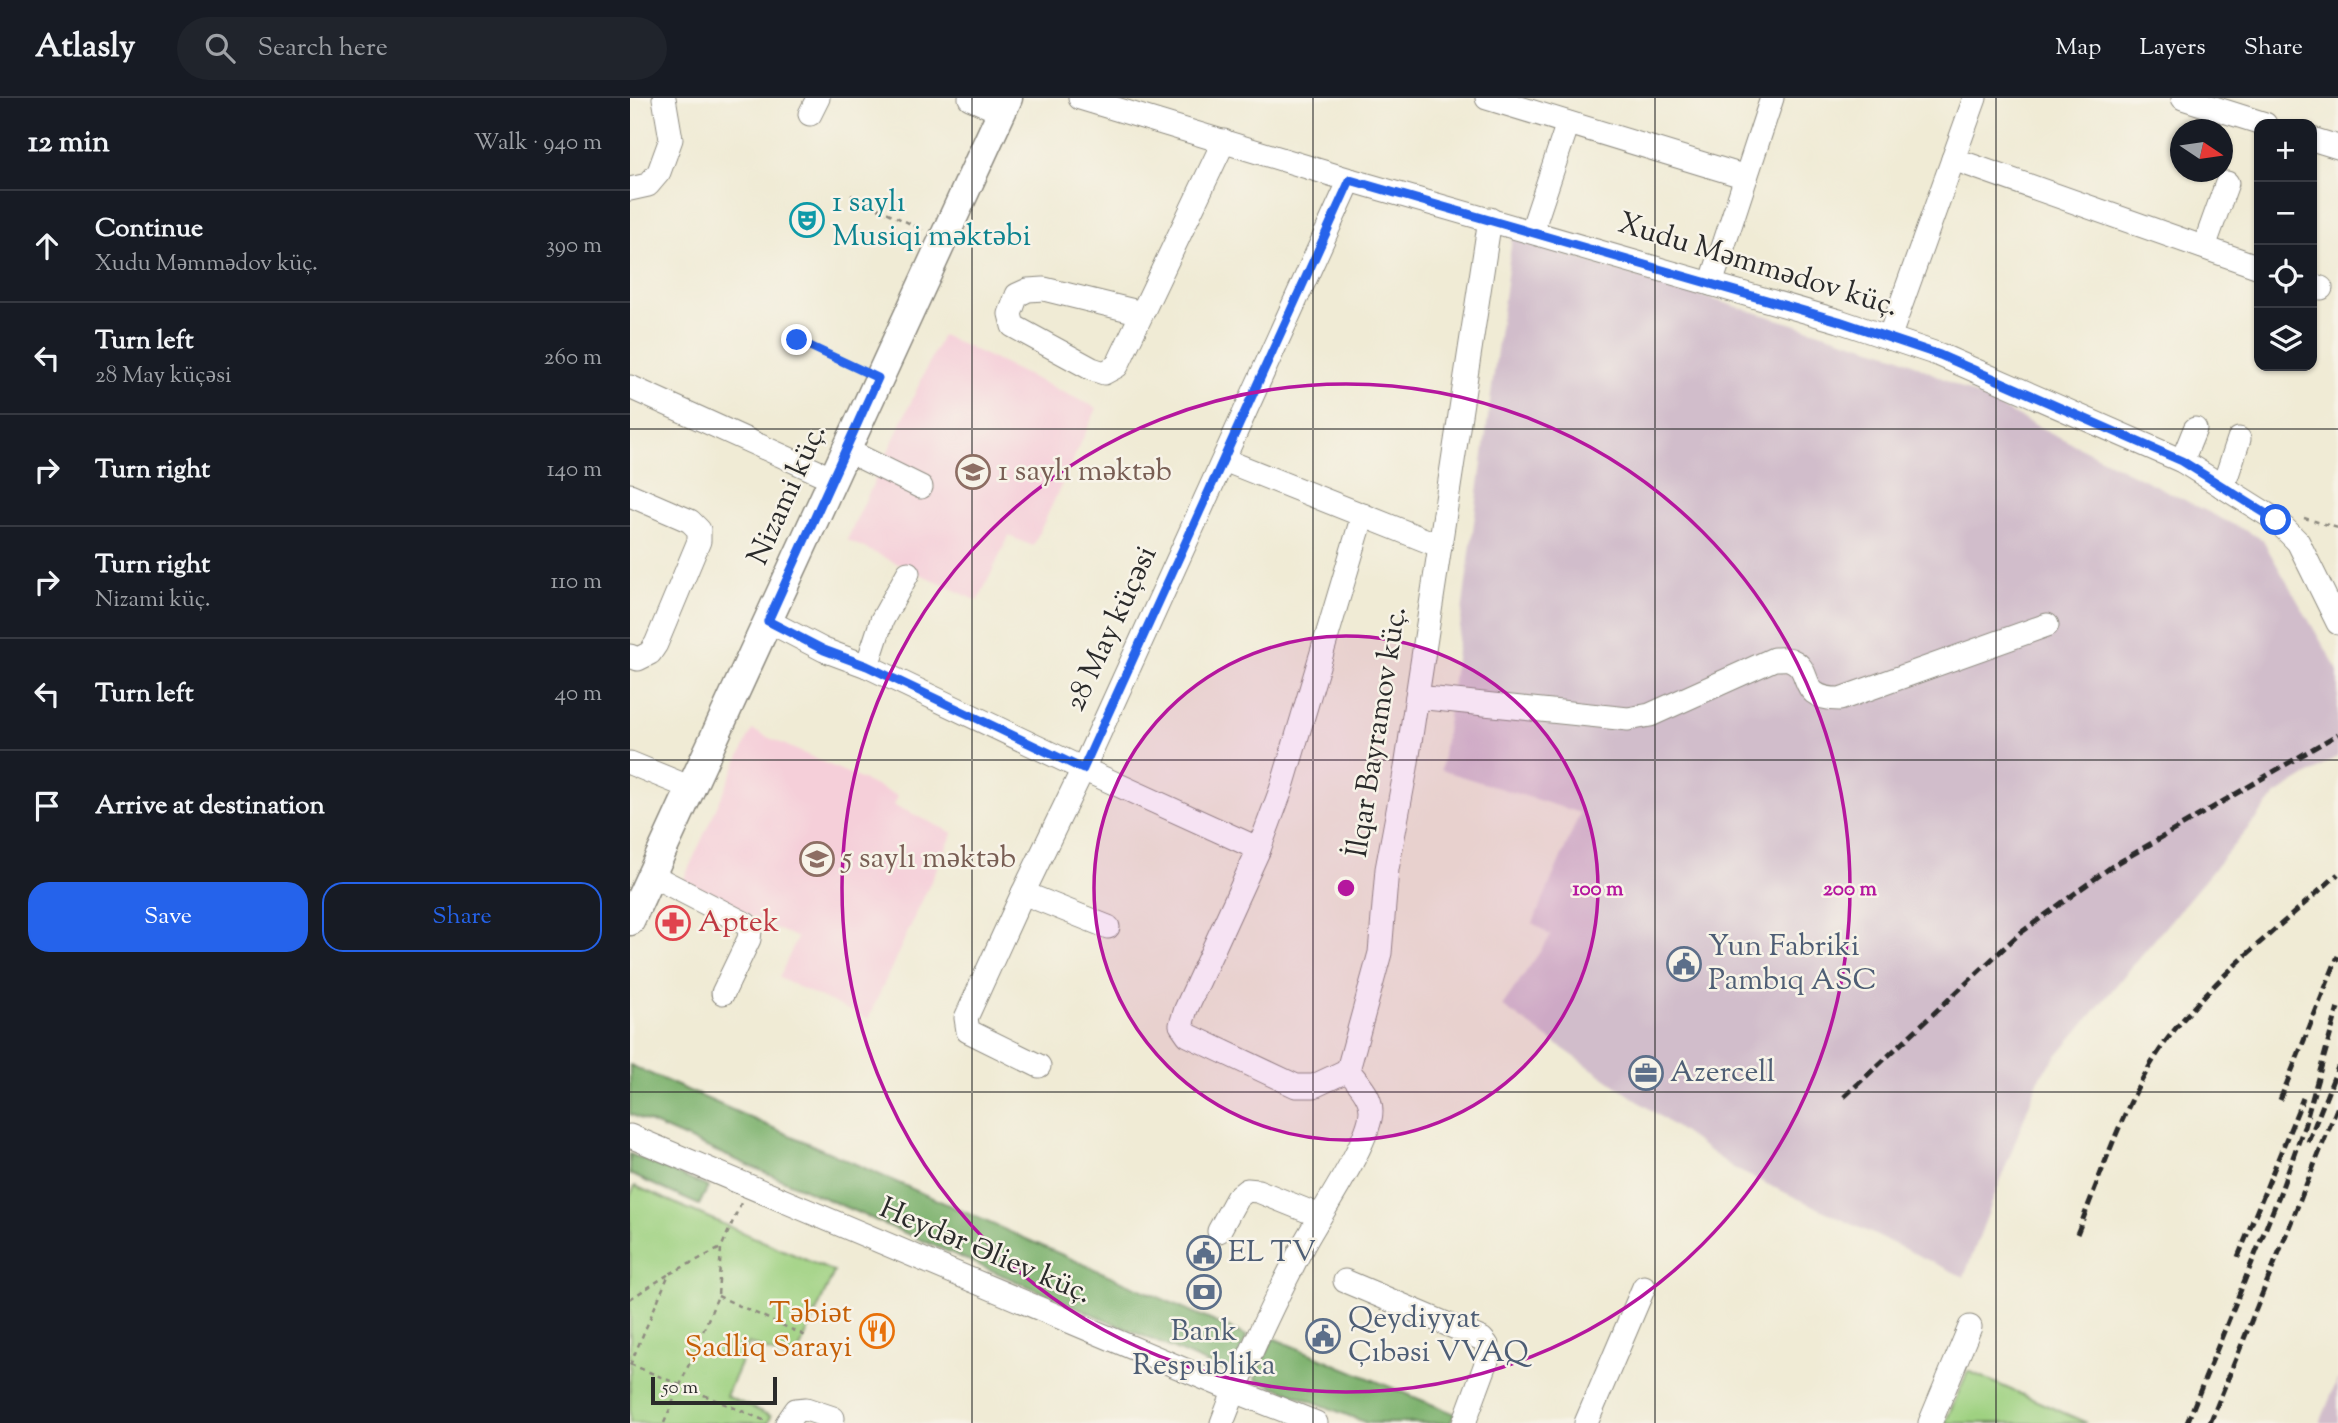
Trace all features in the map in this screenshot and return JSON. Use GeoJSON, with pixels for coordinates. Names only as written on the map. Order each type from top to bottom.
{"type":"FeatureCollection","features":[{"type":"Feature","properties":{"kind":"main road","name":"Nizami küç."},"geometry":{"type":"LineString","coordinates":[[630,921],[1004,105]]}},
{"type":"Feature","properties":{"kind":"street"},"geometry":{"type":"LineString","coordinates":[[630,189],[648,185],[659,172],[671,139],[664,98]]}},
{"type":"Feature","properties":{"kind":"street"},"geometry":{"type":"LineString","coordinates":[[970,98],[1004,105]]}},
{"type":"Feature","properties":{"kind":"street","name":"Xudu Məmmədov küç."},"geometry":{"type":"LineString","coordinates":[[1080,98],[1350,180],[1839,321],[1940,355],[2182,461],[2276,520],[2298,542],[2338,623]]}},
{"type":"Feature","properties":{"kind":"street"},"geometry":{"type":"LineString","coordinates":[[1487,98],[1746,177]]}},
{"type":"Feature","properties":{"kind":"street"},"geometry":{"type":"LineString","coordinates":[[1711,284],[1772,98]]}},
{"type":"Feature","properties":{"kind":"street"},"geometry":{"type":"LineString","coordinates":[[1889,338],[1975,98]]}},
{"type":"Feature","properties":{"kind":"street"},"geometry":{"type":"LineString","coordinates":[[2183,98],[2254,121]]}},
{"type":"Feature","properties":{"kind":"street"},"geometry":{"type":"LineString","coordinates":[[1532,231],[1568,123]]}},
{"type":"Feature","properties":{"kind":"street"},"geometry":{"type":"LineString","coordinates":[[1142,313],[1044,289],[1028,290],[1017,295],[1010,314],[1013,326],[1104,373],[1116,366],[1142,313],[1224,141]]}},
{"type":"Feature","properties":{"kind":"street"},"geometry":{"type":"LineString","coordinates":[[2317,141],[2338,148]]}},
{"type":"Feature","properties":{"kind":"street"},"geometry":{"type":"LineString","coordinates":[[1953,159],[2254,265]]}},
{"type":"Feature","properties":{"kind":"street","name":"28 May küçəsi"},"geometry":{"type":"LineString","coordinates":[[1039,1066],[968,1031],[966,1018],[1083,769],[1350,180]]}},
{"type":"Feature","properties":{"kind":"street"},"geometry":{"type":"LineString","coordinates":[[2204,247],[2227,183]]}},
{"type":"Feature","properties":{"kind":"street","name":"İlqar Bayramov küç."},"geometry":{"type":"LineString","coordinates":[[1348,1070],[1380,953],[1387,869],[1417,697],[1490,219]]}},
{"type":"Feature","properties":{"kind":"street"},"geometry":{"type":"LineString","coordinates":[[630,387],[831,478]]}},
{"type":"Feature","properties":{"kind":"street"},"geometry":{"type":"LineString","coordinates":[[2182,461],[2195,429]]}},
{"type":"Feature","properties":{"kind":"street"},"geometry":{"type":"LineString","coordinates":[[2223,487],[2239,439]]}},
{"type":"Feature","properties":{"kind":"street"},"geometry":{"type":"LineString","coordinates":[[845,449],[921,487]]}},
{"type":"Feature","properties":{"kind":"street"},"geometry":{"type":"LineString","coordinates":[[1224,460],[1440,546]]}},
{"type":"Feature","properties":{"kind":"street"},"geometry":{"type":"LineString","coordinates":[[630,495],[690,521],[699,530],[699,541],[656,644],[650,653],[638,659],[630,656]]}},
{"type":"Feature","properties":{"kind":"street"},"geometry":{"type":"LineString","coordinates":[[1222,1423],[1234,1391],[1283,1287],[1367,1131],[1371,1110],[1366,1093],[1348,1070],[1314,1086],[1296,1086],[1188,1035],[1181,1025],[1259,849],[1281,790],[1363,515]]}},
{"type":"Feature","properties":{"kind":"street"},"geometry":{"type":"LineString","coordinates":[[867,666],[882,620],[908,573]]}},
{"type":"Feature","properties":{"kind":"street"},"geometry":{"type":"LineString","coordinates":[[768,621],[824,650],[867,666],[1259,849]]}},
{"type":"Feature","properties":{"kind":"street"},"geometry":{"type":"LineString","coordinates":[[1417,697],[1628,719],[1650,715],[1774,659],[1791,660],[1800,668],[1812,692],[1825,699],[1840,699],[2047,625]]}},
{"type":"Feature","properties":{"kind":"street"},"geometry":{"type":"LineString","coordinates":[[630,763],[691,788]]}},
{"type":"Feature","properties":{"kind":"street"},"geometry":{"type":"LineString","coordinates":[[651,875],[746,925],[750,931],[749,939],[723,993]]}},
{"type":"Feature","properties":{"kind":"street"},"geometry":{"type":"LineString","coordinates":[[1023,893],[1108,927]]}},
{"type":"Feature","properties":{"kind":"street","name":"Heydər Əliev küç."},"geometry":{"type":"LineString","coordinates":[[630,1136],[1234,1391],[1316,1423]]}},
{"type":"Feature","properties":{"kind":"street"},"geometry":{"type":"LineString","coordinates":[[1219,1231],[1237,1198],[1247,1190],[1258,1191],[1320,1216]]}},
{"type":"Feature","properties":{"kind":"street"},"geometry":{"type":"LineString","coordinates":[[1345,1282],[1482,1339],[1487,1345],[1486,1361],[1464,1423]]}},
{"type":"Feature","properties":{"kind":"street"},"geometry":{"type":"LineString","coordinates":[[1586,1423],[1644,1287]]}},
{"type":"Feature","properties":{"kind":"street"},"geometry":{"type":"LineString","coordinates":[[1930,1423],[1970,1327]]}},
{"type":"Feature","properties":{"kind":"street"},"geometry":{"type":"LineString","coordinates":[[787,1423],[796,1410],[806,1409],[833,1419]]}},
{"type":"Feature","properties":{"kind":"path"},"geometry":{"type":"LineString","coordinates":[[851,195],[942,239]]}},
{"type":"Feature","properties":{"kind":"path"},"geometry":{"type":"LineString","coordinates":[[797,340],[878,378]]}},
{"type":"Feature","properties":{"kind":"path"},"geometry":{"type":"LineString","coordinates":[[2276,520],[2302,517],[2338,528]]}},
{"type":"Feature","properties":{"kind":"path"},"geometry":{"type":"LineString","coordinates":[[664,1423],[718,1296],[721,1248],[748,1187]]}},
{"type":"Feature","properties":{"kind":"path"},"geometry":{"type":"LineString","coordinates":[[630,1299],[669,1274],[721,1248]]}},
{"type":"Feature","properties":{"kind":"path"},"geometry":{"type":"LineString","coordinates":[[669,1274],[630,1365],[771,1423]]}},
{"type":"Feature","properties":{"kind":"path"},"geometry":{"type":"LineString","coordinates":[[718,1296],[806,1336]]}},
{"type":"Feature","properties":{"kind":"shaded area"},"geometry":{"type":"Polygon","coordinates":[[[1512,238],[1898,356],[2262,539],[2338,671],[2338,756],[2276,795],[2040,1076],[1964,1277],[1735,1169],[1502,1006],[1551,936],[1533,923],[1580,813],[1441,770],[1512,238]]]}},
{"type":"Feature","properties":{"kind":"shaded area","name":"1 saylı məktəb"},"geometry":{"type":"Polygon","coordinates":[[[942,335],[1097,408],[1033,546],[1009,536],[978,601],[847,540],[942,335]]]}},
{"type":"Feature","properties":{"kind":"shaded area","name":"5 saylı məktəb"},"geometry":{"type":"Polygon","coordinates":[[[752,730],[898,796],[894,805],[953,833],[868,1019],[779,978],[797,938],[681,885],[752,730]]]}},
{"type":"Feature","properties":{"kind":"shaded area"},"geometry":{"type":"Polygon","coordinates":[[[2338,1378],[2338,1423],[2320,1423],[2338,1378]]]}},
{"type":"Feature","properties":{"kind":"green space"},"geometry":{"type":"Polygon","coordinates":[[[630,1065],[1247,1336],[1231,1374],[630,1114],[630,1065]]]}},
{"type":"Feature","properties":{"kind":"green space"},"geometry":{"type":"Polygon","coordinates":[[[630,1154],[708,1187],[699,1205],[630,1174],[630,1154]]]}},
{"type":"Feature","properties":{"kind":"green space"},"geometry":{"type":"Polygon","coordinates":[[[635,1186],[834,1272],[794,1362],[749,1343],[726,1396],[771,1416],[768,1423],[630,1423],[630,1196],[635,1186]]]}},
{"type":"Feature","properties":{"kind":"green space"},"geometry":{"type":"Polygon","coordinates":[[[1273,1338],[1455,1414],[1450,1423],[1367,1423],[1255,1379],[1273,1338]]]}},
{"type":"Feature","properties":{"kind":"green space"},"geometry":{"type":"Polygon","coordinates":[[[1968,1371],[2087,1423],[1945,1423],[1968,1371]]]}},
{"type":"Feature","properties":{"kind":"railway"},"geometry":{"type":"LineString","coordinates":[[1844,1097],[2019,934],[2111,867],[2338,734]]}},
{"type":"Feature","properties":{"kind":"railway"},"geometry":{"type":"LineString","coordinates":[[2077,1234],[2128,1107],[2169,1037],[2228,972],[2338,874]]}},
{"type":"Feature","properties":{"kind":"railway"},"geometry":{"type":"LineString","coordinates":[[2280,1100],[2338,956]]}},
{"type":"Feature","properties":{"kind":"railway"},"geometry":{"type":"LineString","coordinates":[[2187,1423],[2280,1193],[2304,1127],[2338,1008]]}},
{"type":"Feature","properties":{"kind":"railway"},"geometry":{"type":"LineString","coordinates":[[2308,1142],[2338,1067]]}},
{"type":"Feature","properties":{"kind":"railway"},"geometry":{"type":"LineString","coordinates":[[2238,1257],[2303,1098]]}},
{"type":"Feature","properties":{"kind":"railway"},"geometry":{"type":"LineString","coordinates":[[2210,1423],[2338,1106]]}},
{"type":"Feature","properties":{"kind":"place","name":"1 saylı Musiqi məktəbi"},"geometry":{"type":"Point","coordinates":[807,220]}},
{"type":"Feature","properties":{"kind":"place","name":"1 saylı məktəb"},"geometry":{"type":"Point","coordinates":[973,472]}},
{"type":"Feature","properties":{"kind":"place","name":"5 saylı məktəb"},"geometry":{"type":"Point","coordinates":[817,859]}},
{"type":"Feature","properties":{"kind":"place","name":"Aptek"},"geometry":{"type":"Point","coordinates":[673,923]}},
{"type":"Feature","properties":{"kind":"place","name":"Yun Fabriki Pambıq ASC"},"geometry":{"type":"Point","coordinates":[1684,964]}},
{"type":"Feature","properties":{"kind":"place","name":"Azercell"},"geometry":{"type":"Point","coordinates":[1646,1073]}},
{"type":"Feature","properties":{"kind":"place","name":"EL TV"},"geometry":{"type":"Point","coordinates":[1204,1253]}},
{"type":"Feature","properties":{"kind":"place","name":"Bank Respublika"},"geometry":{"type":"Point","coordinates":[1204,1292]}},
{"type":"Feature","properties":{"kind":"place","name":"Təbiət Şadliq Sarayi"},"geometry":{"type":"Point","coordinates":[877,1331]}},
{"type":"Feature","properties":{"kind":"place","name":"Qeydiyyat Çıbəsi VVAQ"},"geometry":{"type":"Point","coordinates":[1323,1336]}},
{"type":"Feature","properties":{"kind":"route"},"geometry":{"type":"LineString","coordinates":[[797,340],[878,378],[768,621],[824,650],[867,666],[1083,769],[1350,180],[1839,321],[1940,355],[2182,461],[2276,520]]}}]}
